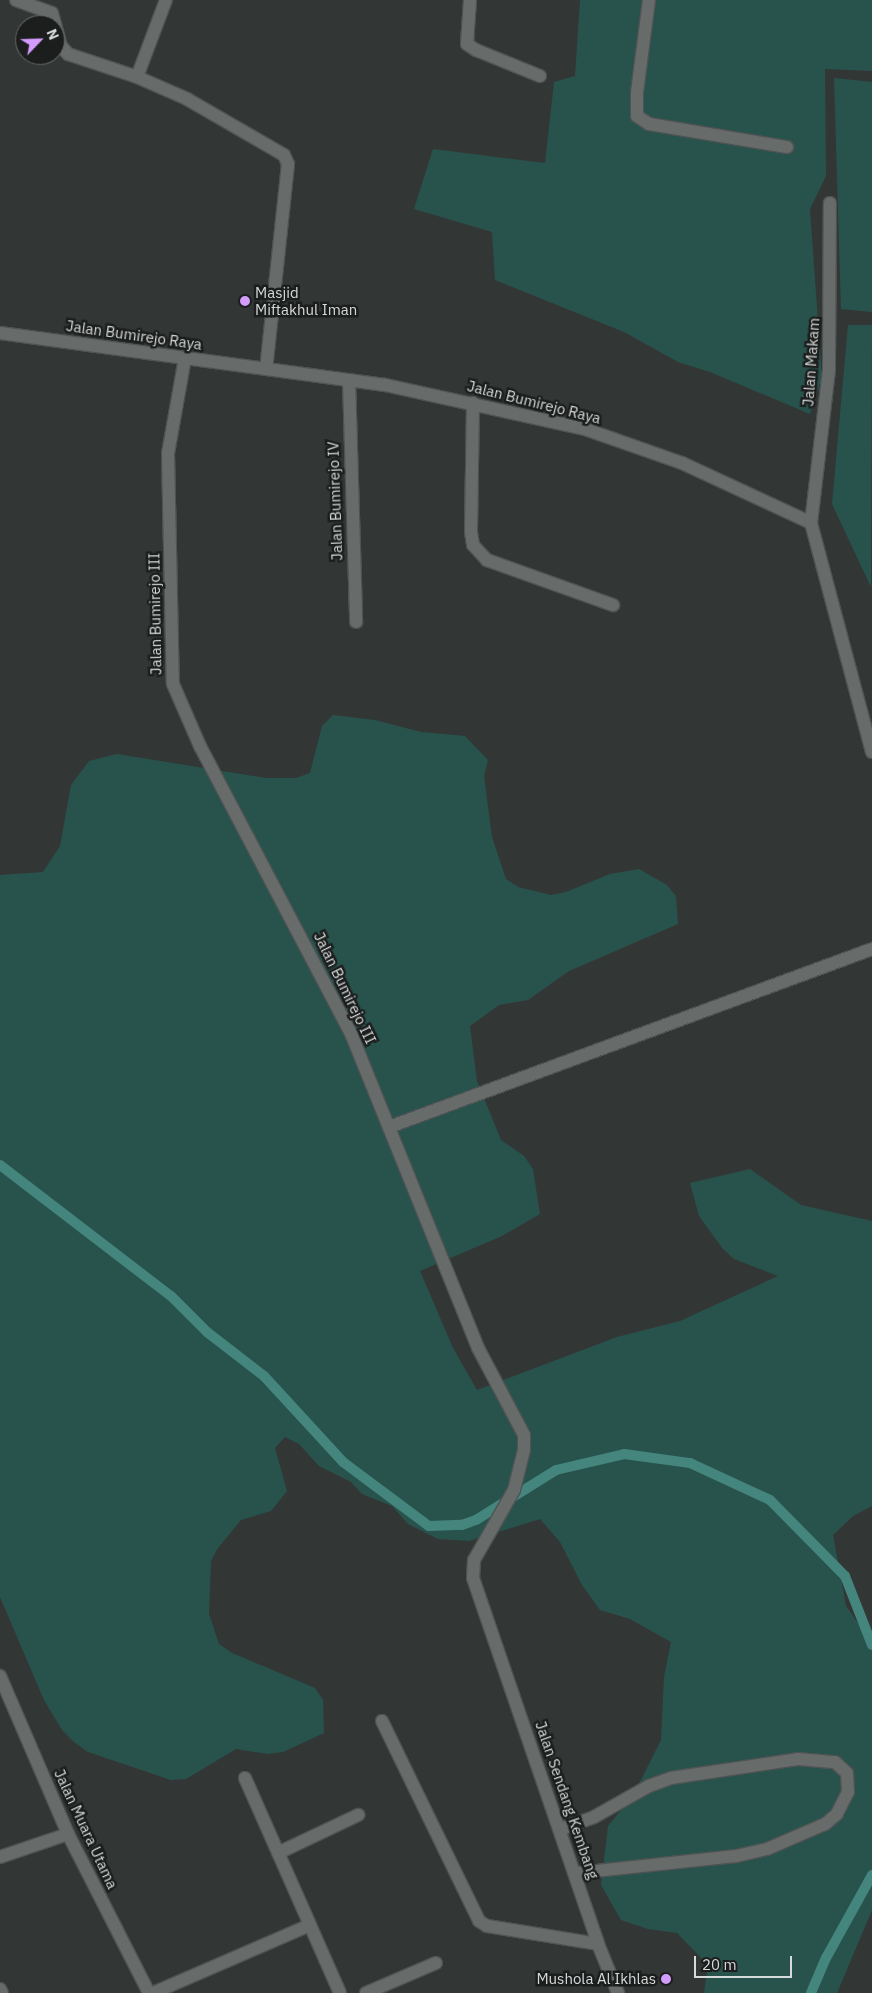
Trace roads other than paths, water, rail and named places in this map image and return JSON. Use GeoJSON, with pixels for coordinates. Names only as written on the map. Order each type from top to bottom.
{"type":"FeatureCollection","features":[{"type":"Feature","properties":{"kind":"street"},"geometry":{"type":"LineString","coordinates":[[16,0],[52,13],[61,46],[68,54],[137,77],[187,99],[284,154],[288,164],[266,369]]}},
{"type":"Feature","properties":{"kind":"street"},"geometry":{"type":"LineString","coordinates":[[137,77],[166,0]]}},
{"type":"Feature","properties":{"kind":"street"},"geometry":{"type":"LineString","coordinates":[[648,0],[637,93],[637,116],[649,124],[787,147]]}},
{"type":"Feature","properties":{"kind":"street"},"geometry":{"type":"LineString","coordinates":[[467,1],[467,44],[476,50],[540,76]]}},
{"type":"Feature","properties":{"kind":"street","name":"Jalan Makam"},"geometry":{"type":"LineString","coordinates":[[811,523],[829,369],[830,203]]}},
{"type":"Feature","properties":{"kind":"street","name":"Jalan Bumirejo Raya"},"geometry":{"type":"LineString","coordinates":[[0,333],[349,380],[473,403],[585,429],[682,463],[811,523]]}},
{"type":"Feature","properties":{"kind":"street","name":"Jalan Bumirejo III"},"geometry":{"type":"LineString","coordinates":[[185,358],[168,453],[173,684],[200,746],[315,960],[352,1036],[478,1348],[524,1435],[524,1450],[514,1490],[474,1560],[473,1578],[486,1617]]}},
{"type":"Feature","properties":{"kind":"street","name":"Jalan Bumirejo IV"},"geometry":{"type":"LineString","coordinates":[[349,380],[356,622]]}},
{"type":"Feature","properties":{"kind":"street"},"geometry":{"type":"LineString","coordinates":[[473,403],[473,544],[487,560],[613,605]]}},
{"type":"Feature","properties":{"kind":"street"},"geometry":{"type":"LineString","coordinates":[[811,523],[872,752]]}},
{"type":"Feature","properties":{"kind":"street"},"geometry":{"type":"LineString","coordinates":[[389,1127],[872,949]]}},
{"type":"Feature","properties":{"kind":"street","name":"Jalan Sendang Kembang"},"geometry":{"type":"LineString","coordinates":[[486,1617],[561,1829],[598,1944],[618,1993]]}},
{"type":"Feature","properties":{"kind":"street","name":"Jalan Muara Utama"},"geometry":{"type":"LineString","coordinates":[[0,1676],[68,1834],[149,1993]]}},
{"type":"Feature","properties":{"kind":"street"},"geometry":{"type":"LineString","coordinates":[[382,1721],[479,1921],[487,1926],[598,1944]]}},
{"type":"Feature","properties":{"kind":"street"},"geometry":{"type":"LineString","coordinates":[[561,1829],[594,1818],[648,1786],[671,1778],[798,1759],[834,1762],[847,1773],[848,1792],[837,1814],[825,1824],[767,1849],[736,1856],[576,1873]]}},
{"type":"Feature","properties":{"kind":"street"},"geometry":{"type":"LineString","coordinates":[[246,1778],[340,1993]]}},
{"type":"Feature","properties":{"kind":"street"},"geometry":{"type":"LineString","coordinates":[[278,1853],[358,1815]]}},
{"type":"Feature","properties":{"kind":"street"},"geometry":{"type":"LineString","coordinates":[[0,1857],[68,1834]]}},
{"type":"Feature","properties":{"kind":"street"},"geometry":{"type":"LineString","coordinates":[[153,1993],[310,1925]]}},
{"type":"Feature","properties":{"kind":"street"},"geometry":{"type":"LineString","coordinates":[[366,1993],[436,1962]]}},
{"type":"Feature","properties":{"kind":"street"},"geometry":{"type":"LineString","coordinates":[[0,1989],[2,1993]]}},
{"type":"Feature","properties":{"kind":"waterway"},"geometry":{"type":"LineString","coordinates":[[0,1165],[171,1296],[207,1332],[264,1376],[343,1462],[429,1526],[462,1525],[476,1520],[556,1470],[624,1454],[690,1463],[770,1500],[845,1576],[872,1645]]}},
{"type":"Feature","properties":{"kind":"waterway"},"geometry":{"type":"LineString","coordinates":[[811,1993],[826,1958],[872,1875]]}},
{"type":"Feature","properties":{"kind":"place","name":"Masjid Miftakhul Iman"},"geometry":{"type":"Point","coordinates":[245,301]}},
{"type":"Feature","properties":{"kind":"place","name":"Mushola Al Ikhlas"},"geometry":{"type":"Point","coordinates":[666,1979]}}]}
